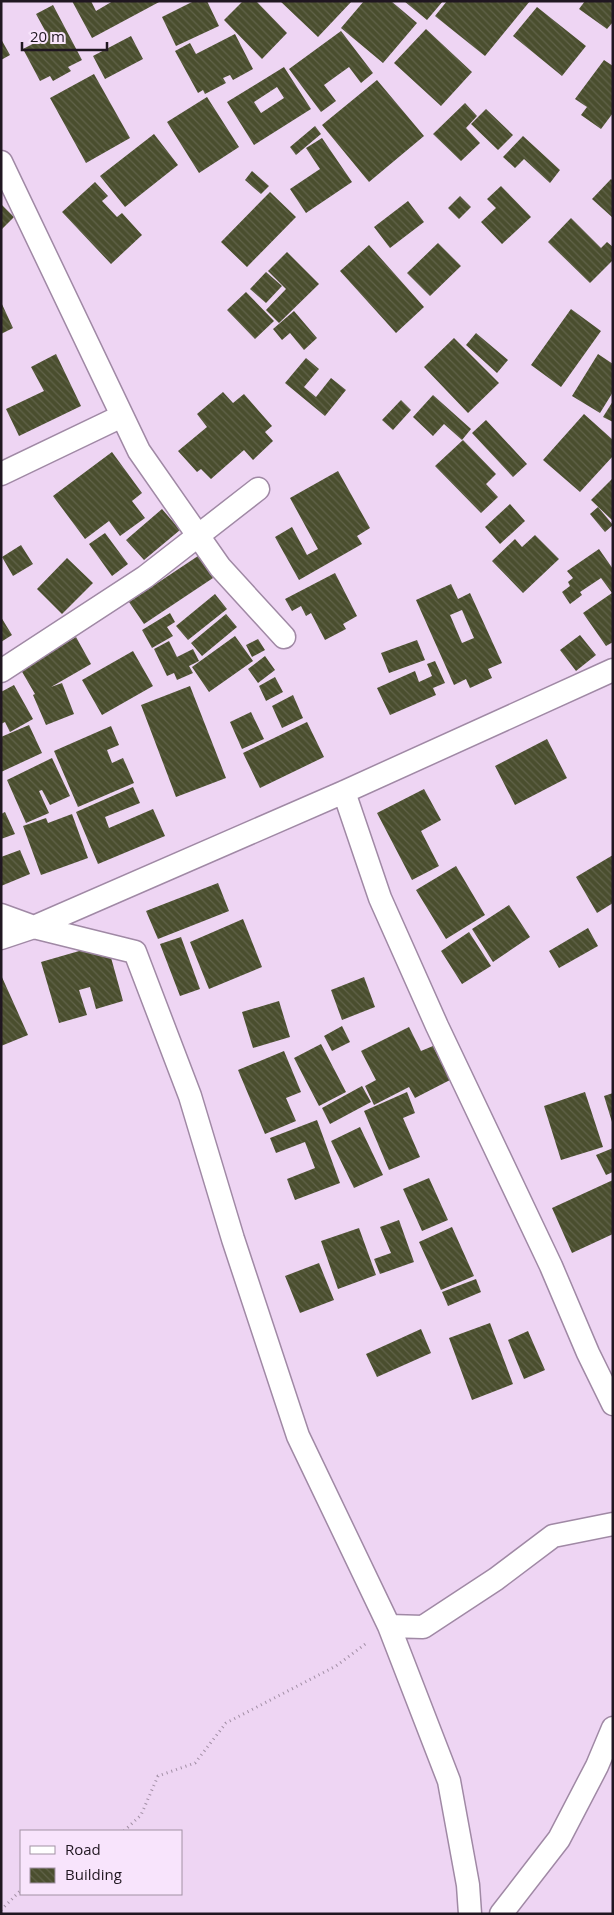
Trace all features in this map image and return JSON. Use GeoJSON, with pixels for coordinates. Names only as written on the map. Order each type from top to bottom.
{"type":"FeatureCollection","features":[{"type":"Feature","properties":{"kind":"street"},"geometry":{"type":"LineString","coordinates":[[1,162],[139,451],[220,567],[284,637]]}},
{"type":"Feature","properties":{"kind":"street"},"geometry":{"type":"LineString","coordinates":[[1,474],[122,416]]}},
{"type":"Feature","properties":{"kind":"street"},"geometry":{"type":"LineString","coordinates":[[1,671],[145,578],[258,489]]}},
{"type":"Feature","properties":{"kind":"street"},"geometry":{"type":"LineString","coordinates":[[1,938],[34,927],[344,792],[613,670]]}},
{"type":"Feature","properties":{"kind":"street"},"geometry":{"type":"LineString","coordinates":[[344,792],[380,898],[437,1026],[551,1266],[588,1353],[613,1404]]}},
{"type":"Feature","properties":{"kind":"street"},"geometry":{"type":"LineString","coordinates":[[1,915],[34,927],[135,952],[190,1096],[233,1238],[298,1436],[389,1626],[449,1781],[468,1885],[470,1914]]}},
{"type":"Feature","properties":{"kind":"street"},"geometry":{"type":"LineString","coordinates":[[389,1626],[423,1627],[496,1580],[553,1536],[613,1524]]}},
{"type":"Feature","properties":{"kind":"street"},"geometry":{"type":"LineString","coordinates":[[501,1914],[559,1839],[597,1766],[613,1728]]}},
{"type":"Feature","properties":{"kind":"path"},"geometry":{"type":"LineString","coordinates":[[125,1830],[141,1815],[158,1776],[195,1763],[226,1723],[336,1666],[389,1626]]}},
{"type":"Feature","properties":{"kind":"path"},"geometry":{"type":"LineString","coordinates":[[1,1910],[20,1891]]}},
{"type":"Feature","properties":{"kind":"building"},"geometry":{"type":"Polygon","coordinates":[[[72,1],[91,1],[96,11],[113,1],[161,1],[92,38],[72,1]]]}},
{"type":"Feature","properties":{"kind":"building"},"geometry":{"type":"Polygon","coordinates":[[[194,1],[207,1],[219,26],[176,46],[162,17],[194,1]]]}},
{"type":"Feature","properties":{"kind":"building"},"geometry":{"type":"Polygon","coordinates":[[[243,1],[256,1],[287,33],[262,59],[224,20],[243,1]]]}},
{"type":"Feature","properties":{"kind":"building"},"geometry":{"type":"Polygon","coordinates":[[[280,1],[352,1],[318,37],[280,1]]]}},
{"type":"Feature","properties":{"kind":"building"},"geometry":{"type":"Polygon","coordinates":[[[364,1],[391,1],[417,23],[383,63],[341,28],[364,1]]]}},
{"type":"Feature","properties":{"kind":"building"},"geometry":{"type":"Polygon","coordinates":[[[404,1],[443,1],[427,20],[404,1]]]}},
{"type":"Feature","properties":{"kind":"building"},"geometry":{"type":"Polygon","coordinates":[[[447,1],[530,1],[485,56],[435,16],[447,1]]]}},
{"type":"Feature","properties":{"kind":"building"},"geometry":{"type":"Polygon","coordinates":[[[585,1],[613,1],[613,22],[607,29],[579,9],[585,1]]]}},
{"type":"Feature","properties":{"kind":"building"},"geometry":{"type":"Polygon","coordinates":[[[53,5],[82,60],[68,67],[71,71],[53,81],[50,76],[40,81],[23,49],[48,36],[36,14],[53,5]]]}},
{"type":"Feature","properties":{"kind":"building"},"geometry":{"type":"Polygon","coordinates":[[[537,7],[586,46],[562,76],[513,36],[537,7]]]}},
{"type":"Feature","properties":{"kind":"building"},"geometry":{"type":"Polygon","coordinates":[[[426,29],[472,72],[441,106],[394,63],[426,29]]]}},
{"type":"Feature","properties":{"kind":"building"},"geometry":{"type":"Polygon","coordinates":[[[341,31],[373,73],[361,83],[349,67],[324,85],[336,101],[321,112],[289,69],[341,31]]]}},
{"type":"Feature","properties":{"kind":"building"},"geometry":{"type":"Polygon","coordinates":[[[235,34],[253,69],[233,80],[230,75],[223,78],[226,83],[205,94],[203,90],[198,93],[175,51],[190,43],[196,54],[235,34]]]}},
{"type":"Feature","properties":{"kind":"building"},"geometry":{"type":"Polygon","coordinates":[[[131,36],[143,59],[105,79],[93,56],[131,36]]]}},
{"type":"Feature","properties":{"kind":"building"},"geometry":{"type":"Polygon","coordinates":[[[1,39],[10,55],[1,60],[1,39]]]}},
{"type":"Feature","properties":{"kind":"building"},"geometry":{"type":"Polygon","coordinates":[[[604,60],[613,66],[613,113],[601,129],[581,115],[587,107],[575,99],[604,60]]]}},
{"type":"Feature","properties":{"kind":"building"},"geometry":{"type":"Polygon","coordinates":[[[284,67],[311,109],[254,145],[227,102],[284,67]],[[277,87],[254,102],[261,113],[284,98],[277,87]]]}},
{"type":"Feature","properties":{"kind":"building"},"geometry":{"type":"Polygon","coordinates":[[[94,74],[130,138],[86,163],[50,98],[94,74]]]}},
{"type":"Feature","properties":{"kind":"building"},"geometry":{"type":"Polygon","coordinates":[[[377,80],[424,136],[369,182],[322,125],[377,80]]]}},
{"type":"Feature","properties":{"kind":"building"},"geometry":{"type":"Polygon","coordinates":[[[207,97],[239,147],[199,173],[167,122],[207,97]]]}},
{"type":"Feature","properties":{"kind":"building"},"geometry":{"type":"Polygon","coordinates":[[[465,103],[477,116],[466,128],[480,143],[461,161],[433,134],[465,103]]]}},
{"type":"Feature","properties":{"kind":"building"},"geometry":{"type":"Polygon","coordinates":[[[486,109],[513,135],[498,150],[471,124],[486,109]]]}},
{"type":"Feature","properties":{"kind":"building"},"geometry":{"type":"Polygon","coordinates":[[[315,126],[321,134],[296,155],[290,147],[315,126]]]}},
{"type":"Feature","properties":{"kind":"building"},"geometry":{"type":"Polygon","coordinates":[[[154,134],[178,165],[125,207],[100,176],[154,134]]]}},
{"type":"Feature","properties":{"kind":"building"},"geometry":{"type":"Polygon","coordinates":[[[523,136],[560,170],[550,183],[524,159],[515,168],[503,157],[523,136]]]}},
{"type":"Feature","properties":{"kind":"building"},"geometry":{"type":"Polygon","coordinates":[[[322,138],[352,182],[306,213],[290,189],[320,169],[306,148],[322,138]]]}},
{"type":"Feature","properties":{"kind":"building"},"geometry":{"type":"Polygon","coordinates":[[[252,171],[269,186],[261,194],[245,180],[252,171]]]}},
{"type":"Feature","properties":{"kind":"building"},"geometry":{"type":"Polygon","coordinates":[[[611,179],[613,181],[613,218],[592,199],[611,179]]]}},
{"type":"Feature","properties":{"kind":"building"},"geometry":{"type":"Polygon","coordinates":[[[95,182],[108,196],[102,201],[117,217],[122,213],[142,235],[111,264],[62,212],[95,182]]]}},
{"type":"Feature","properties":{"kind":"building"},"geometry":{"type":"Polygon","coordinates":[[[501,186],[531,217],[502,244],[481,222],[496,208],[487,199],[501,186]]]}},
{"type":"Feature","properties":{"kind":"building"},"geometry":{"type":"Polygon","coordinates":[[[270,192],[296,217],[247,267],[221,242],[270,192]]]}},
{"type":"Feature","properties":{"kind":"building"},"geometry":{"type":"Polygon","coordinates":[[[460,196],[471,207],[459,219],[448,208],[460,196]]]}},
{"type":"Feature","properties":{"kind":"building"},"geometry":{"type":"Polygon","coordinates":[[[408,201],[424,222],[390,248],[374,227],[408,201]]]}},
{"type":"Feature","properties":{"kind":"building"},"geometry":{"type":"Polygon","coordinates":[[[1,204],[14,217],[1,230],[1,204]]]}},
{"type":"Feature","properties":{"kind":"building"},"geometry":{"type":"Polygon","coordinates":[[[571,218],[601,248],[607,242],[613,247],[613,260],[590,283],[548,242],[571,218]]]}},
{"type":"Feature","properties":{"kind":"building"},"geometry":{"type":"Polygon","coordinates":[[[438,243],[461,266],[430,296],[407,273],[438,243]]]}},
{"type":"Feature","properties":{"kind":"building"},"geometry":{"type":"Polygon","coordinates":[[[369,245],[424,307],[396,333],[340,271],[369,245]]]}},
{"type":"Feature","properties":{"kind":"building"},"geometry":{"type":"Polygon","coordinates":[[[287,252],[319,284],[279,323],[266,310],[286,289],[268,271],[287,252]]]}},
{"type":"Feature","properties":{"kind":"building"},"geometry":{"type":"Polygon","coordinates":[[[266,272],[282,286],[266,303],[250,289],[266,272]]]}},
{"type":"Feature","properties":{"kind":"building"},"geometry":{"type":"Polygon","coordinates":[[[246,292],[274,321],[255,339],[227,310],[246,292]]]}},
{"type":"Feature","properties":{"kind":"building"},"geometry":{"type":"Polygon","coordinates":[[[1,302],[13,328],[1,334],[1,302]]]}},
{"type":"Feature","properties":{"kind":"building"},"geometry":{"type":"Polygon","coordinates":[[[571,309],[601,331],[561,387],[531,365],[571,309]]]}},
{"type":"Feature","properties":{"kind":"building"},"geometry":{"type":"Polygon","coordinates":[[[294,311],[317,338],[304,350],[290,333],[282,340],[273,329],[294,311]]]}},
{"type":"Feature","properties":{"kind":"building"},"geometry":{"type":"Polygon","coordinates":[[[476,333],[508,360],[497,373],[466,345],[476,333]]]}},
{"type":"Feature","properties":{"kind":"building"},"geometry":{"type":"Polygon","coordinates":[[[454,338],[499,383],[468,413],[424,367],[454,338]]]}},
{"type":"Feature","properties":{"kind":"building"},"geometry":{"type":"Polygon","coordinates":[[[56,354],[81,406],[19,436],[6,409],[44,391],[31,367],[56,354]]]}},
{"type":"Feature","properties":{"kind":"building"},"geometry":{"type":"Polygon","coordinates":[[[598,354],[613,364],[613,392],[600,413],[572,396],[598,354]]]}},
{"type":"Feature","properties":{"kind":"building"},"geometry":{"type":"Polygon","coordinates":[[[306,358],[319,369],[304,387],[316,397],[331,378],[346,390],[325,416],[285,383],[306,358]]]}},
{"type":"Feature","properties":{"kind":"building"},"geometry":{"type":"Polygon","coordinates":[[[223,392],[233,403],[244,394],[272,426],[265,432],[273,441],[253,460],[244,450],[211,479],[201,469],[197,472],[178,451],[207,427],[197,414],[223,392]]]}},
{"type":"Feature","properties":{"kind":"building"},"geometry":{"type":"Polygon","coordinates":[[[433,395],[471,429],[462,440],[444,424],[433,436],[413,417],[433,395]]]}},
{"type":"Feature","properties":{"kind":"building"},"geometry":{"type":"Polygon","coordinates":[[[401,400],[411,410],[393,430],[382,420],[401,400]]]}},
{"type":"Feature","properties":{"kind":"building"},"geometry":{"type":"Polygon","coordinates":[[[613,401],[613,422],[603,417],[613,401]]]}},
{"type":"Feature","properties":{"kind":"building"},"geometry":{"type":"Polygon","coordinates":[[[584,414],[613,440],[613,456],[580,492],[543,460],[584,414]]]}},
{"type":"Feature","properties":{"kind":"building"},"geometry":{"type":"Polygon","coordinates":[[[486,420],[527,464],[513,477],[472,433],[486,420]]]}},
{"type":"Feature","properties":{"kind":"building"},"geometry":{"type":"Polygon","coordinates":[[[463,440],[496,474],[486,484],[498,497],[481,513],[435,466],[463,440]]]}},
{"type":"Feature","properties":{"kind":"building"},"geometry":{"type":"Polygon","coordinates":[[[112,452],[142,493],[132,501],[145,518],[120,536],[109,521],[85,539],[53,496],[112,452]]]}},
{"type":"Feature","properties":{"kind":"building"},"geometry":{"type":"Polygon","coordinates":[[[338,471],[370,528],[357,536],[362,544],[299,580],[275,537],[292,527],[307,555],[318,549],[290,498],[338,471]]]}},
{"type":"Feature","properties":{"kind":"building"},"geometry":{"type":"Polygon","coordinates":[[[613,478],[613,521],[591,500],[613,478]]]}},
{"type":"Feature","properties":{"kind":"building"},"geometry":{"type":"Polygon","coordinates":[[[510,504],[525,521],[500,544],[485,527],[510,504]]]}},
{"type":"Feature","properties":{"kind":"building"},"geometry":{"type":"Polygon","coordinates":[[[598,507],[613,525],[605,532],[590,514],[598,507]]]}},
{"type":"Feature","properties":{"kind":"building"},"geometry":{"type":"Polygon","coordinates":[[[162,509],[180,530],[144,560],[126,540],[162,509]]]}},
{"type":"Feature","properties":{"kind":"building"},"geometry":{"type":"Polygon","coordinates":[[[105,533],[128,564],[112,576],[89,544],[105,533]]]}},
{"type":"Feature","properties":{"kind":"building"},"geometry":{"type":"Polygon","coordinates":[[[535,535],[559,559],[523,593],[492,561],[515,539],[522,547],[535,535]]]}},
{"type":"Feature","properties":{"kind":"building"},"geometry":{"type":"Polygon","coordinates":[[[21,545],[33,564],[13,576],[2,557],[21,545]]]}},
{"type":"Feature","properties":{"kind":"building"},"geometry":{"type":"Polygon","coordinates":[[[599,549],[613,569],[613,642],[606,646],[583,613],[612,593],[601,578],[580,592],[582,595],[570,604],[562,592],[570,586],[568,582],[573,578],[567,571],[599,549]]]}},
{"type":"Feature","properties":{"kind":"building"},"geometry":{"type":"Polygon","coordinates":[[[198,556],[213,578],[144,624],[129,602],[198,556]]]}},
{"type":"Feature","properties":{"kind":"building"},"geometry":{"type":"Polygon","coordinates":[[[67,558],[93,583],[62,614],[37,589],[67,558]]]}},
{"type":"Feature","properties":{"kind":"building"},"geometry":{"type":"Polygon","coordinates":[[[335,573],[357,616],[343,624],[346,629],[325,640],[311,613],[306,616],[301,606],[292,611],[285,599],[335,573]]]}},
{"type":"Feature","properties":{"kind":"building"},"geometry":{"type":"Polygon","coordinates":[[[451,584],[458,599],[470,593],[502,663],[488,669],[492,678],[470,688],[466,679],[454,685],[416,600],[451,584]],[[462,610],[450,615],[462,643],[474,638],[462,610]]]}},
{"type":"Feature","properties":{"kind":"building"},"geometry":{"type":"Polygon","coordinates":[[[215,594],[227,609],[188,640],[176,626],[215,594]]]}},
{"type":"Feature","properties":{"kind":"building"},"geometry":{"type":"Polygon","coordinates":[[[170,613],[175,622],[167,627],[173,636],[152,648],[142,630],[170,613]]]}},
{"type":"Feature","properties":{"kind":"building"},"geometry":{"type":"Polygon","coordinates":[[[226,614],[237,627],[202,656],[191,643],[226,614]]]}},
{"type":"Feature","properties":{"kind":"building"},"geometry":{"type":"Polygon","coordinates":[[[1,617],[12,635],[1,642],[1,617]]]}},
{"type":"Feature","properties":{"kind":"building"},"geometry":{"type":"Polygon","coordinates":[[[580,635],[596,655],[576,671],[560,650],[580,635]]]}},
{"type":"Feature","properties":{"kind":"building"},"geometry":{"type":"Polygon","coordinates":[[[235,636],[253,661],[209,692],[192,667],[235,636]]]}},
{"type":"Feature","properties":{"kind":"building"},"geometry":{"type":"Polygon","coordinates":[[[76,637],[91,664],[51,687],[62,683],[74,714],[46,725],[33,695],[35,694],[21,670],[76,637]]]}},
{"type":"Feature","properties":{"kind":"building"},"geometry":{"type":"Polygon","coordinates":[[[258,639],[265,650],[252,657],[246,645],[258,639]]]}},
{"type":"Feature","properties":{"kind":"building"},"geometry":{"type":"Polygon","coordinates":[[[417,640],[425,660],[389,673],[381,653],[417,640]]]}},
{"type":"Feature","properties":{"kind":"building"},"geometry":{"type":"Polygon","coordinates":[[[169,641],[177,657],[193,649],[199,661],[189,666],[193,673],[177,680],[174,673],[167,676],[154,649],[169,641]]]}},
{"type":"Feature","properties":{"kind":"building"},"geometry":{"type":"Polygon","coordinates":[[[133,651],[153,686],[102,715],[82,680],[133,651]]]}},
{"type":"Feature","properties":{"kind":"building"},"geometry":{"type":"Polygon","coordinates":[[[265,656],[275,670],[258,683],[248,669],[265,656]]]}},
{"type":"Feature","properties":{"kind":"building"},"geometry":{"type":"Polygon","coordinates":[[[435,661],[445,683],[433,688],[436,695],[390,715],[377,688],[415,671],[419,682],[432,676],[427,664],[435,661]]]}},
{"type":"Feature","properties":{"kind":"building"},"geometry":{"type":"Polygon","coordinates":[[[275,677],[283,692],[266,701],[259,686],[275,677]]]}},
{"type":"Feature","properties":{"kind":"building"},"geometry":{"type":"Polygon","coordinates":[[[14,685],[33,719],[10,732],[5,722],[1,724],[1,692],[14,685]]]}},
{"type":"Feature","properties":{"kind":"building"},"geometry":{"type":"Polygon","coordinates":[[[190,686],[226,778],[176,797],[141,705],[190,686]]]}},
{"type":"Feature","properties":{"kind":"building"},"geometry":{"type":"Polygon","coordinates":[[[293,695],[303,718],[282,728],[272,706],[293,695]]]}},
{"type":"Feature","properties":{"kind":"building"},"geometry":{"type":"Polygon","coordinates":[[[251,712],[264,739],[242,749],[230,722],[251,712]]]}},
{"type":"Feature","properties":{"kind":"building"},"geometry":{"type":"Polygon","coordinates":[[[307,722],[324,757],[260,788],[243,753],[307,722]]]}},
{"type":"Feature","properties":{"kind":"building"},"geometry":{"type":"Polygon","coordinates":[[[29,725],[42,753],[1,772],[1,737],[29,725]]]}},
{"type":"Feature","properties":{"kind":"building"},"geometry":{"type":"Polygon","coordinates":[[[111,726],[119,745],[107,750],[112,763],[123,758],[134,783],[78,807],[54,751],[111,726]]]}},
{"type":"Feature","properties":{"kind":"building"},"geometry":{"type":"Polygon","coordinates":[[[547,739],[567,778],[515,805],[495,766],[547,739]]]}},
{"type":"Feature","properties":{"kind":"building"},"geometry":{"type":"Polygon","coordinates":[[[52,758],[70,796],[50,805],[42,790],[39,791],[49,813],[26,823],[7,780],[52,758]]]}},
{"type":"Feature","properties":{"kind":"building"},"geometry":{"type":"Polygon","coordinates":[[[133,787],[140,803],[105,817],[109,828],[153,809],[165,836],[98,864],[76,812],[133,787]]]}},
{"type":"Feature","properties":{"kind":"building"},"geometry":{"type":"Polygon","coordinates":[[[424,789],[441,820],[421,831],[439,866],[412,880],[377,813],[424,789]]]}},
{"type":"Feature","properties":{"kind":"building"},"geometry":{"type":"Polygon","coordinates":[[[5,812],[15,834],[1,839],[1,814],[5,812]]]}},
{"type":"Feature","properties":{"kind":"building"},"geometry":{"type":"Polygon","coordinates":[[[72,814],[88,858],[41,875],[23,826],[46,818],[48,823],[72,814]]]}},
{"type":"Feature","properties":{"kind":"building"},"geometry":{"type":"Polygon","coordinates":[[[20,850],[30,874],[1,886],[1,857],[20,850]]]}},
{"type":"Feature","properties":{"kind":"building"},"geometry":{"type":"Polygon","coordinates":[[[613,855],[613,903],[597,913],[576,877],[613,855]]]}},
{"type":"Feature","properties":{"kind":"building"},"geometry":{"type":"Polygon","coordinates":[[[456,866],[485,915],[446,939],[416,890],[456,866]]]}},
{"type":"Feature","properties":{"kind":"building"},"geometry":{"type":"Polygon","coordinates":[[[218,883],[229,911],[158,939],[146,911],[218,883]]]}},
{"type":"Feature","properties":{"kind":"building"},"geometry":{"type":"Polygon","coordinates":[[[509,905],[530,937],[493,962],[472,929],[509,905]]]}},
{"type":"Feature","properties":{"kind":"building"},"geometry":{"type":"Polygon","coordinates":[[[243,919],[262,967],[209,989],[190,942],[243,919]]]}},
{"type":"Feature","properties":{"kind":"building"},"geometry":{"type":"Polygon","coordinates":[[[588,928],[598,946],[559,968],[549,951],[588,928]]]}},
{"type":"Feature","properties":{"kind":"building"},"geometry":{"type":"Polygon","coordinates":[[[469,932],[491,966],[462,984],[441,951],[469,932]]]}},
{"type":"Feature","properties":{"kind":"building"},"geometry":{"type":"Polygon","coordinates":[[[181,937],[200,989],[180,996],[160,944],[181,937]]]}},
{"type":"Feature","properties":{"kind":"building"},"geometry":{"type":"Polygon","coordinates":[[[107,943],[123,1001],[96,1009],[90,987],[79,990],[87,1015],[59,1023],[41,962],[107,943]]]}},
{"type":"Feature","properties":{"kind":"building"},"geometry":{"type":"Polygon","coordinates":[[[1,975],[28,1035],[1,1046],[1,975]]]}},
{"type":"Feature","properties":{"kind":"building"},"geometry":{"type":"Polygon","coordinates":[[[364,977],[375,1007],[342,1020],[331,990],[364,977]]]}},
{"type":"Feature","properties":{"kind":"building"},"geometry":{"type":"Polygon","coordinates":[[[279,1001],[290,1037],[253,1048],[242,1012],[279,1001]]]}},
{"type":"Feature","properties":{"kind":"building"},"geometry":{"type":"Polygon","coordinates":[[[342,1026],[350,1042],[332,1051],[324,1036],[342,1026]]]}},
{"type":"Feature","properties":{"kind":"building"},"geometry":{"type":"Polygon","coordinates":[[[409,1027],[421,1051],[433,1046],[450,1080],[415,1098],[409,1087],[374,1105],[365,1086],[376,1080],[361,1051],[409,1027]]]}},
{"type":"Feature","properties":{"kind":"building"},"geometry":{"type":"Polygon","coordinates":[[[321,1044],[346,1092],[319,1106],[294,1058],[321,1044]]]}},
{"type":"Feature","properties":{"kind":"building"},"geometry":{"type":"Polygon","coordinates":[[[284,1051],[301,1092],[286,1098],[296,1121],[265,1134],[238,1070],[284,1051]]]}},
{"type":"Feature","properties":{"kind":"building"},"geometry":{"type":"Polygon","coordinates":[[[362,1086],[371,1102],[330,1124],[322,1108],[362,1086]]]}},
{"type":"Feature","properties":{"kind":"building"},"geometry":{"type":"Polygon","coordinates":[[[407,1092],[415,1113],[403,1118],[420,1157],[389,1170],[364,1111],[407,1092]]]}},
{"type":"Feature","properties":{"kind":"building"},"geometry":{"type":"Polygon","coordinates":[[[585,1092],[603,1147],[561,1160],[544,1106],[585,1092]]]}},
{"type":"Feature","properties":{"kind":"building"},"geometry":{"type":"Polygon","coordinates":[[[613,1093],[613,1122],[612,1122],[604,1096],[613,1093]]]}},
{"type":"Feature","properties":{"kind":"building"},"geometry":{"type":"Polygon","coordinates":[[[317,1120],[340,1183],[295,1200],[287,1179],[315,1168],[305,1142],[276,1153],[270,1138],[317,1120]]]}},
{"type":"Feature","properties":{"kind":"building"},"geometry":{"type":"Polygon","coordinates":[[[360,1127],[383,1175],[354,1188],[331,1141],[360,1127]]]}},
{"type":"Feature","properties":{"kind":"building"},"geometry":{"type":"Polygon","coordinates":[[[613,1148],[613,1172],[606,1175],[596,1155],[613,1148]]]}},
{"type":"Feature","properties":{"kind":"building"},"geometry":{"type":"Polygon","coordinates":[[[429,1178],[448,1220],[422,1231],[403,1189],[429,1178]]]}},
{"type":"Feature","properties":{"kind":"building"},"geometry":{"type":"Polygon","coordinates":[[[613,1180],[613,1234],[572,1253],[552,1208],[613,1180]]]}},
{"type":"Feature","properties":{"kind":"building"},"geometry":{"type":"Polygon","coordinates":[[[399,1220],[414,1262],[380,1274],[374,1259],[391,1253],[380,1227],[399,1220]]]}},
{"type":"Feature","properties":{"kind":"building"},"geometry":{"type":"Polygon","coordinates":[[[452,1227],[474,1276],[441,1290],[419,1242],[452,1227]]]}},
{"type":"Feature","properties":{"kind":"building"},"geometry":{"type":"Polygon","coordinates":[[[359,1228],[376,1275],[338,1289],[321,1241],[359,1228]]]}},
{"type":"Feature","properties":{"kind":"building"},"geometry":{"type":"Polygon","coordinates":[[[319,1263],[334,1300],[300,1313],[285,1276],[319,1263]]]}},
{"type":"Feature","properties":{"kind":"building"},"geometry":{"type":"Polygon","coordinates":[[[476,1279],[481,1292],[448,1306],[442,1292],[476,1279]]]}},
{"type":"Feature","properties":{"kind":"building"},"geometry":{"type":"Polygon","coordinates":[[[490,1323],[513,1384],[472,1400],[449,1338],[490,1323]]]}},
{"type":"Feature","properties":{"kind":"building"},"geometry":{"type":"Polygon","coordinates":[[[421,1329],[431,1353],[377,1377],[366,1354],[421,1329]]]}},
{"type":"Feature","properties":{"kind":"building"},"geometry":{"type":"Polygon","coordinates":[[[528,1331],[545,1370],[524,1379],[508,1340],[528,1331]]]}}]}
